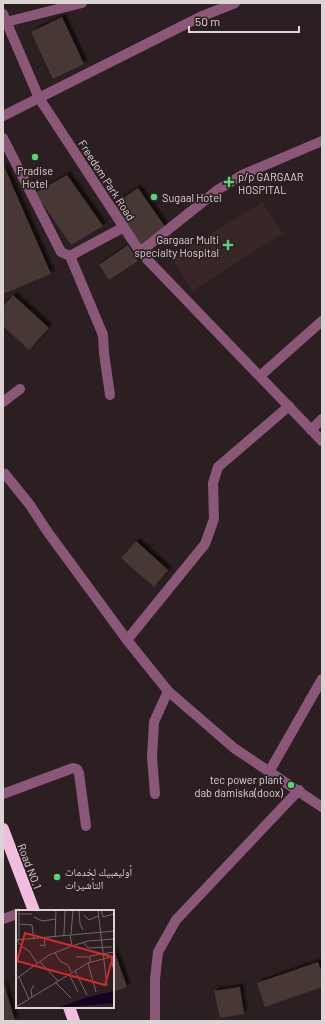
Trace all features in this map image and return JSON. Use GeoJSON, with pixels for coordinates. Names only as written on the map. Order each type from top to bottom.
{"type":"FeatureCollection","features":[{"type":"Feature","properties":{"kind":"highway","name":"Road NO.1"},"geometry":{"type":"LineString","coordinates":[[3,830],[31,910]]}},
{"type":"Feature","properties":{"kind":"highway"},"geometry":{"type":"LineString","coordinates":[[69,1008],[74,1021]]}},
{"type":"Feature","properties":{"kind":"street"},"geometry":{"type":"LineString","coordinates":[[5,18],[82,3]]}},
{"type":"Feature","properties":{"kind":"street"},"geometry":{"type":"LineString","coordinates":[[3,116],[200,17],[235,3]]}},
{"type":"Feature","properties":{"kind":"street","name":"Freedom Park Road"},"geometry":{"type":"LineString","coordinates":[[5,18],[39,98],[140,252],[322,441]]}},
{"type":"Feature","properties":{"kind":"street"},"geometry":{"type":"LineString","coordinates":[[3,138],[61,252],[70,256],[103,335],[110,395]]}},
{"type":"Feature","properties":{"kind":"street"},"geometry":{"type":"LineString","coordinates":[[140,252],[220,189],[242,175],[322,141]]}},
{"type":"Feature","properties":{"kind":"street"},"geometry":{"type":"LineString","coordinates":[[70,256],[124,227]]}},
{"type":"Feature","properties":{"kind":"street"},"geometry":{"type":"LineString","coordinates":[[260,376],[322,320]]}},
{"type":"Feature","properties":{"kind":"street"},"geometry":{"type":"LineString","coordinates":[[3,402],[20,389]]}},
{"type":"Feature","properties":{"kind":"street"},"geometry":{"type":"LineString","coordinates":[[127,640],[205,544],[214,519],[213,483],[218,467],[289,406]]}},
{"type":"Feature","properties":{"kind":"street"},"geometry":{"type":"LineString","coordinates":[[311,430],[322,419]]}},
{"type":"Feature","properties":{"kind":"street"},"geometry":{"type":"LineString","coordinates":[[4,474],[30,505],[47,531],[127,640],[168,691],[234,748],[299,790],[322,807]]}},
{"type":"Feature","properties":{"kind":"street"},"geometry":{"type":"LineString","coordinates":[[269,772],[322,679]]}},
{"type":"Feature","properties":{"kind":"street"},"geometry":{"type":"LineString","coordinates":[[155,794],[152,757],[154,722],[168,691]]}},
{"type":"Feature","properties":{"kind":"street"},"geometry":{"type":"LineString","coordinates":[[3,794],[73,768],[77,769],[80,773],[86,826]]}},
{"type":"Feature","properties":{"kind":"street"},"geometry":{"type":"LineString","coordinates":[[155,1021],[158,952],[176,920],[299,790]]}},
{"type":"Feature","properties":{"kind":"street"},"geometry":{"type":"LineString","coordinates":[[3,919],[16,914]]}},
{"type":"Feature","properties":{"kind":"shaded area","name":"Gargaar Multi specialty Hospital"},"geometry":{"type":"Polygon","coordinates":[[[262,202],[283,233],[192,291],[172,258],[262,202]]]}},
{"type":"Feature","properties":{"kind":"building"},"geometry":{"type":"Polygon","coordinates":[[[62,17],[84,64],[53,79],[31,32],[62,17]]]}},
{"type":"Feature","properties":{"kind":"building"},"geometry":{"type":"Polygon","coordinates":[[[3,164],[51,274],[3,294],[3,164]]]}},
{"type":"Feature","properties":{"kind":"building"},"geometry":{"type":"Polygon","coordinates":[[[67,175],[103,226],[71,245],[35,193],[67,175]]]}},
{"type":"Feature","properties":{"kind":"building"},"geometry":{"type":"Polygon","coordinates":[[[138,188],[166,228],[140,247],[112,206],[138,188]]]}},
{"type":"Feature","properties":{"kind":"building"},"geometry":{"type":"Polygon","coordinates":[[[128,245],[138,261],[109,280],[99,265],[128,245]]]}},
{"type":"Feature","properties":{"kind":"building"},"geometry":{"type":"Polygon","coordinates":[[[13,295],[49,328],[29,350],[3,326],[3,307],[13,295]]]}},
{"type":"Feature","properties":{"kind":"building"},"geometry":{"type":"Polygon","coordinates":[[[136,541],[168,570],[154,587],[121,558],[136,541]]]}},
{"type":"Feature","properties":{"kind":"building"},"geometry":{"type":"Polygon","coordinates":[[[114,950],[127,987],[114,992],[114,950]]]}},
{"type":"Feature","properties":{"kind":"building"},"geometry":{"type":"Polygon","coordinates":[[[318,962],[322,973],[322,987],[265,1007],[257,983],[318,962]]]}},
{"type":"Feature","properties":{"kind":"building"},"geometry":{"type":"Polygon","coordinates":[[[3,980],[15,1021],[3,1021],[3,980]]]}},
{"type":"Feature","properties":{"kind":"building"},"geometry":{"type":"Polygon","coordinates":[[[240,987],[244,1014],[220,1018],[214,991],[240,987]]]}},
{"type":"Feature","properties":{"kind":"place","name":"Pradise Hotel"},"geometry":{"type":"Point","coordinates":[35,157]}},
{"type":"Feature","properties":{"kind":"place","name":"p/p GARGAAR HOSPITAL"},"geometry":{"type":"Point","coordinates":[229,182]}},
{"type":"Feature","properties":{"kind":"place","name":"Sugaal Hotel"},"geometry":{"type":"Point","coordinates":[154,197]}},
{"type":"Feature","properties":{"kind":"place","name":"Gargaar Multi specialty Hospital"},"geometry":{"type":"Point","coordinates":[228,245]}},
{"type":"Feature","properties":{"kind":"place","name":"tec power plant dab damiska(doox)"},"geometry":{"type":"Point","coordinates":[291,785]}},
{"type":"Feature","properties":{"kind":"place","name":"أوليمبيك لخدمات التأشيرات"},"geometry":{"type":"Point","coordinates":[57,877]}}]}
